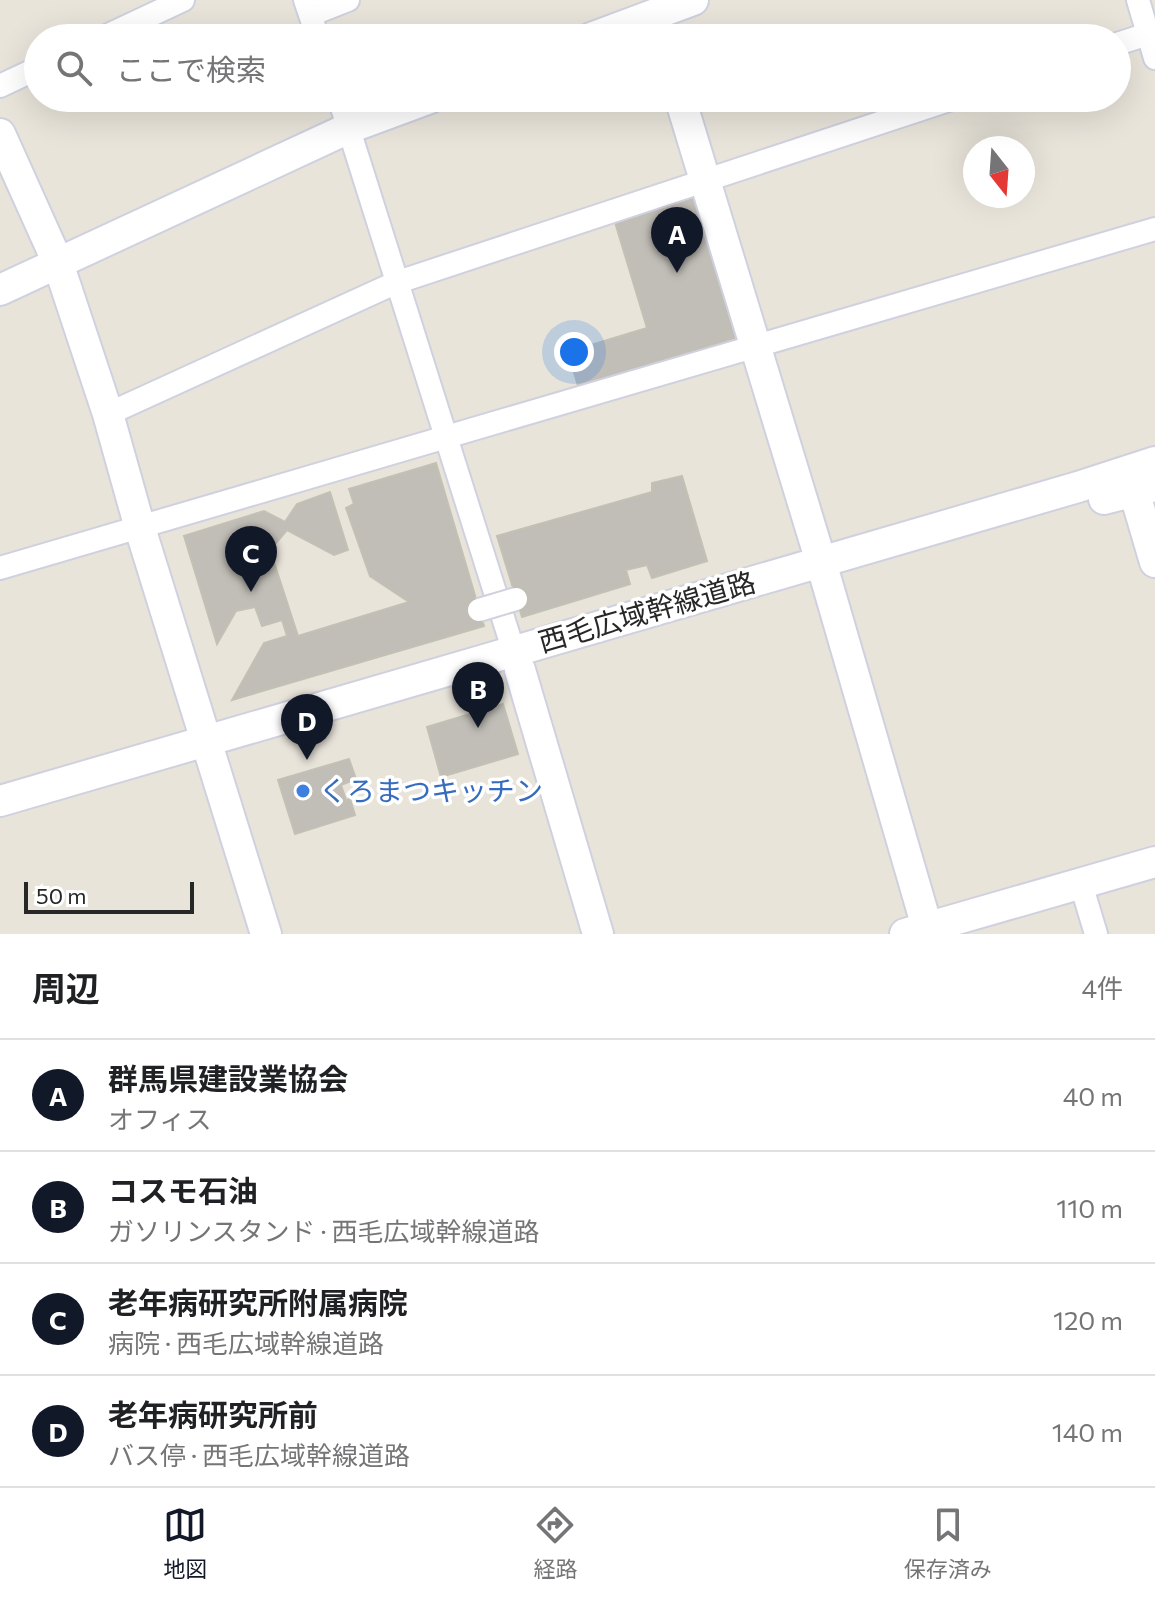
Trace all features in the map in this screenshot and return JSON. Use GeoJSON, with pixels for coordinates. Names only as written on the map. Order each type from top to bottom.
{"type":"FeatureCollection","features":[{"type":"Feature","properties":{"kind":"street"},"geometry":{"type":"LineString","coordinates":[[132,24],[183,0]]}},
{"type":"Feature","properties":{"kind":"street"},"geometry":{"type":"LineString","coordinates":[[308,8],[348,0]]}},
{"type":"Feature","properties":{"kind":"street"},"geometry":{"type":"LineString","coordinates":[[654,18],[693,0]]}},
{"type":"Feature","properties":{"kind":"street"},"geometry":{"type":"LineString","coordinates":[[1138,0],[1155,58]]}},
{"type":"Feature","properties":{"kind":"street"},"geometry":{"type":"LineString","coordinates":[[1131,39],[1148,34]]}},
{"type":"Feature","properties":{"kind":"street"},"geometry":{"type":"LineString","coordinates":[[0,86],[24,75]]}},
{"type":"Feature","properties":{"kind":"street"},"geometry":{"type":"LineString","coordinates":[[344,112],[395,283],[517,660],[598,934]]}},
{"type":"Feature","properties":{"kind":"street"},"geometry":{"type":"LineString","coordinates":[[0,290],[349,128],[392,112]]}},
{"type":"Feature","properties":{"kind":"street"},"geometry":{"type":"LineString","coordinates":[[685,112],[823,570],[921,932],[1155,862]]}},
{"type":"Feature","properties":{"kind":"street"},"geometry":{"type":"LineString","coordinates":[[108,414],[395,283],[913,112]]}},
{"type":"Feature","properties":{"kind":"street"},"geometry":{"type":"LineString","coordinates":[[0,134],[58,263],[108,414],[140,528],[266,934]]}},
{"type":"Feature","properties":{"kind":"street"},"geometry":{"type":"LineString","coordinates":[[0,568],[1155,229]]}},
{"type":"Feature","properties":{"kind":"street","name":"西毛広域幹線道路"},"geometry":{"type":"LineString","coordinates":[[0,801],[209,750],[517,660],[823,570],[1155,462]]}},
{"type":"Feature","properties":{"kind":"street"},"geometry":{"type":"LineString","coordinates":[[1144,489],[1155,562]]}},
{"type":"Feature","properties":{"kind":"street","name":"西毛広域幹線道路"},"geometry":{"type":"LineString","coordinates":[[823,570],[1144,489]]}},
{"type":"Feature","properties":{"kind":"street"},"geometry":{"type":"LineString","coordinates":[[479,610],[516,599]]}},
{"type":"Feature","properties":{"kind":"street","name":"西毛広域幹線道路"},"geometry":{"type":"LineString","coordinates":[[0,822],[209,750]]}},
{"type":"Feature","properties":{"kind":"street"},"geometry":{"type":"LineString","coordinates":[[1081,884],[1096,934]]}},
{"type":"Feature","properties":{"kind":"building"},"geometry":{"type":"Polygon","coordinates":[[[699,194],[742,336],[578,386],[568,352],[647,328],[614,219],[699,194]]]}},
{"type":"Feature","properties":{"kind":"building"},"geometry":{"type":"Polygon","coordinates":[[[436,463],[484,626],[232,700],[264,643],[287,636],[282,620],[262,626],[255,607],[236,611],[217,644],[184,536],[264,511],[285,522],[297,504],[330,492],[348,550],[334,555],[287,530],[270,550],[298,636],[409,602],[370,576],[346,508],[354,504],[349,489],[436,463]]]}},
{"type":"Feature","properties":{"kind":"building"},"geometry":{"type":"Polygon","coordinates":[[[682,476],[707,561],[652,578],[647,565],[626,570],[630,584],[522,617],[497,536],[652,492],[652,483],[682,476]]]}},
{"type":"Feature","properties":{"kind":"building"},"geometry":{"type":"Polygon","coordinates":[[[503,704],[518,754],[441,777],[427,727],[503,704]]]}},
{"type":"Feature","properties":{"kind":"building"},"geometry":{"type":"Polygon","coordinates":[[[349,759],[356,779],[341,785],[355,815],[295,834],[278,780],[349,759]]]}},
{"type":"Feature","properties":{"kind":"place","name":"群馬県建設業協会"},"geometry":{"type":"Point","coordinates":[677,273]}},
{"type":"Feature","properties":{"kind":"place","name":"老年病研究所附属病院"},"geometry":{"type":"Point","coordinates":[251,592]}},
{"type":"Feature","properties":{"kind":"place","name":"コスモ石油"},"geometry":{"type":"Point","coordinates":[478,728]}},
{"type":"Feature","properties":{"kind":"place","name":"老年病研究所前"},"geometry":{"type":"Point","coordinates":[307,760]}},
{"type":"Feature","properties":{"kind":"place","name":"くろまつキッチン"},"geometry":{"type":"Point","coordinates":[303,791]}}]}
